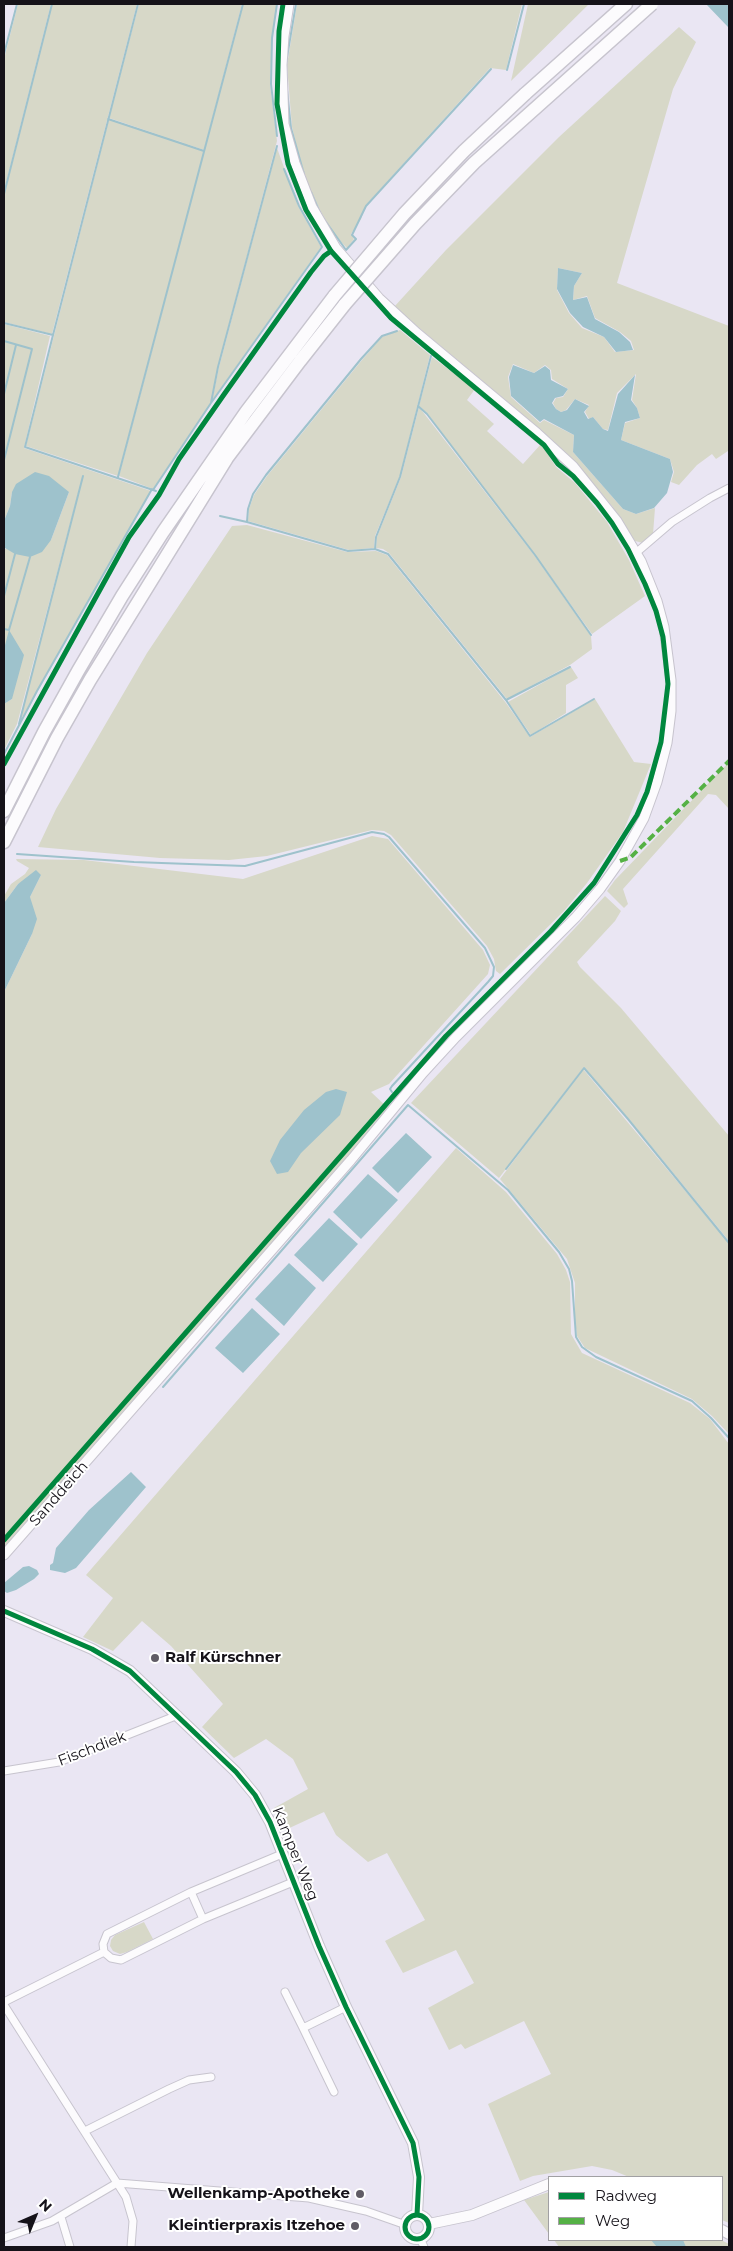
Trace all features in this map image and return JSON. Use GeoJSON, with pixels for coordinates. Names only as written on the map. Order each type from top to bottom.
{"type":"FeatureCollection","features":[{"type":"Feature","properties":{"kind":"highway"},"geometry":{"type":"LineString","coordinates":[[4,811],[44,732],[78,671],[153,548],[246,412],[335,295],[404,214],[464,151],[626,4]]}},
{"type":"Feature","properties":{"kind":"highway"},"geometry":{"type":"LineString","coordinates":[[4,842],[57,738],[90,680],[227,458],[300,361],[345,304],[416,224],[474,163],[652,4]]}},
{"type":"Feature","properties":{"kind":"main road","name":"Kamper Weg"},"geometry":{"type":"LineString","coordinates":[[4,1611],[92,1649],[118,1663],[136,1676],[178,1715],[248,1786],[264,1811],[346,2007],[413,2143],[419,2177],[417,2215]]}},
{"type":"Feature","properties":{"kind":"main road"},"geometry":{"type":"LineString","coordinates":[[429,2224],[472,2215],[548,2184]]}},
{"type":"Feature","properties":{"kind":"main road"},"geometry":{"type":"LineString","coordinates":[[417,2215],[424,2217],[429,2224],[422,2243],[410,2236],[406,2225],[410,2218],[417,2215]]}},
{"type":"Feature","properties":{"kind":"street","name":"Sanddeich"},"geometry":{"type":"LineString","coordinates":[[4,1555],[350,1160],[423,1073],[456,1037],[576,917],[612,872],[631,844],[652,798],[663,763],[671,711],[669,656],[664,627],[652,586],[637,552],[601,499],[573,466],[384,303],[346,261],[328,235],[303,186],[284,124],[282,65],[289,4]]}},
{"type":"Feature","properties":{"kind":"street"},"geometry":{"type":"LineString","coordinates":[[637,552],[672,522],[729,488]]}},
{"type":"Feature","properties":{"kind":"street","name":"Fischdiek"},"geometry":{"type":"LineString","coordinates":[[4,1771],[59,1762],[178,1715]]}},
{"type":"Feature","properties":{"kind":"street"},"geometry":{"type":"LineString","coordinates":[[282,1854],[191,1892],[108,1934],[104,1944],[104,1952],[111,1958],[121,1960],[203,1919],[293,1882]]}},
{"type":"Feature","properties":{"kind":"street"},"geometry":{"type":"LineString","coordinates":[[191,1892],[203,1919]]}},
{"type":"Feature","properties":{"kind":"street"},"geometry":{"type":"LineString","coordinates":[[104,1952],[4,2003],[126,2197],[132,2215],[131,2247]]}},
{"type":"Feature","properties":{"kind":"street"},"geometry":{"type":"LineString","coordinates":[[285,1992],[334,2092]]}},
{"type":"Feature","properties":{"kind":"street"},"geometry":{"type":"LineString","coordinates":[[303,2028],[346,2007]]}},
{"type":"Feature","properties":{"kind":"street"},"geometry":{"type":"LineString","coordinates":[[85,2131],[189,2080],[211,2077]]}},
{"type":"Feature","properties":{"kind":"street"},"geometry":{"type":"LineString","coordinates":[[4,2238],[61,2216],[117,2183],[309,2198],[366,2211],[406,2225]]}},
{"type":"Feature","properties":{"kind":"street"},"geometry":{"type":"LineString","coordinates":[[61,2216],[70,2247]]}},
{"type":"Feature","properties":{"kind":"green space"},"geometry":{"type":"Polygon","coordinates":[[[18,4],[51,4],[4,191],[4,59],[18,4]]]}},
{"type":"Feature","properties":{"kind":"green space"},"geometry":{"type":"Polygon","coordinates":[[[52,4],[137,4],[52,334],[4,322],[4,196],[52,4]]]}},
{"type":"Feature","properties":{"kind":"green space"},"geometry":{"type":"Polygon","coordinates":[[[139,4],[242,4],[204,150],[109,118],[139,4]]]}},
{"type":"Feature","properties":{"kind":"green space"},"geometry":{"type":"Polygon","coordinates":[[[243,4],[277,4],[272,38],[270,84],[277,141],[218,366],[211,403],[153,489],[119,476],[243,4]]]}},
{"type":"Feature","properties":{"kind":"green space"},"geometry":{"type":"Polygon","coordinates":[[[297,4],[522,4],[506,70],[490,68],[366,205],[361,219],[351,234],[354,239],[347,248],[336,237],[309,187],[292,127],[287,65],[297,4]]]}},
{"type":"Feature","properties":{"kind":"green space"},"geometry":{"type":"Polygon","coordinates":[[[528,4],[589,4],[511,81],[528,4]]]}},
{"type":"Feature","properties":{"kind":"green space"},"geometry":{"type":"Polygon","coordinates":[[[679,27],[696,42],[673,89],[617,283],[729,326],[729,453],[728,451],[716,459],[712,454],[697,465],[679,485],[671,482],[674,472],[670,459],[621,440],[625,423],[640,418],[632,400],[636,374],[617,393],[608,430],[603,429],[593,417],[589,419],[585,412],[589,405],[575,399],[566,410],[561,412],[556,409],[553,403],[556,398],[563,397],[568,389],[552,379],[551,370],[545,365],[534,373],[513,364],[508,377],[511,397],[540,423],[544,420],[574,435],[573,452],[623,509],[636,514],[655,508],[653,534],[643,543],[635,541],[612,506],[578,465],[540,429],[394,307],[446,250],[559,137],[679,27]],[[558,268],[557,290],[569,313],[582,328],[604,337],[615,352],[634,350],[631,341],[620,332],[595,318],[587,296],[573,300],[574,286],[582,273],[558,268]]]}},
{"type":"Feature","properties":{"kind":"green space"},"geometry":{"type":"Polygon","coordinates":[[[109,119],[204,151],[118,476],[26,446],[109,119]]]}},
{"type":"Feature","properties":{"kind":"green space"},"geometry":{"type":"Polygon","coordinates":[[[277,148],[298,206],[321,247],[212,401],[219,367],[277,148]]]}},
{"type":"Feature","properties":{"kind":"green space"},"geometry":{"type":"Polygon","coordinates":[[[4,324],[50,336],[24,448],[151,491],[20,721],[83,475],[17,724],[4,750],[4,704],[12,699],[4,649],[4,546],[5,549],[51,540],[69,492],[12,492],[10,506],[4,521],[4,324]]]}},
{"type":"Feature","properties":{"kind":"green space"},"geometry":{"type":"Polygon","coordinates":[[[400,330],[430,355],[400,476],[375,536],[374,548],[349,550],[248,521],[249,509],[254,495],[267,476],[382,337],[400,330]]]}},
{"type":"Feature","properties":{"kind":"green space"},"geometry":{"type":"Polygon","coordinates":[[[432,357],[475,389],[467,400],[494,424],[487,431],[523,464],[541,444],[556,467],[575,483],[607,522],[629,560],[645,596],[592,634],[535,555],[427,413],[419,406],[432,357]]]}},
{"type":"Feature","properties":{"kind":"green space"},"geometry":{"type":"Polygon","coordinates":[[[419,407],[534,555],[591,636],[592,649],[570,665],[507,699],[389,553],[383,549],[376,548],[377,537],[401,477],[419,407]]]}},
{"type":"Feature","properties":{"kind":"green space"},"geometry":{"type":"Polygon","coordinates":[[[247,525],[347,552],[376,551],[387,555],[506,703],[530,737],[595,699],[634,762],[651,764],[623,832],[587,883],[564,911],[500,974],[496,971],[494,959],[487,946],[391,835],[384,831],[372,830],[267,856],[229,860],[160,858],[38,847],[56,809],[147,653],[232,526],[247,525]]]}},
{"type":"Feature","properties":{"kind":"green space"},"geometry":{"type":"Polygon","coordinates":[[[571,667],[578,678],[566,685],[566,713],[531,735],[508,702],[571,667]]]}},
{"type":"Feature","properties":{"kind":"green space"},"geometry":{"type":"Polygon","coordinates":[[[729,762],[729,809],[716,795],[708,794],[623,889],[628,904],[624,908],[607,891],[615,880],[729,762]]]}},
{"type":"Feature","properties":{"kind":"green space"},"geometry":{"type":"Polygon","coordinates":[[[372,836],[388,839],[483,950],[490,965],[488,974],[389,1084],[371,1092],[388,1108],[312,1199],[4,1550],[4,992],[32,934],[30,897],[41,875],[18,884],[4,903],[4,896],[11,884],[25,874],[29,868],[16,859],[84,860],[243,879],[372,836]]]}},
{"type":"Feature","properties":{"kind":"green space"},"geometry":{"type":"Polygon","coordinates":[[[605,896],[621,911],[615,921],[577,962],[621,1008],[729,1136],[729,1241],[584,1067],[499,1178],[411,1103],[605,896]]]}},
{"type":"Feature","properties":{"kind":"green space"},"geometry":{"type":"Polygon","coordinates":[[[583,1069],[729,1243],[729,1434],[692,1399],[585,1348],[577,1336],[575,1283],[567,1259],[500,1179],[583,1069]]]}},
{"type":"Feature","properties":{"kind":"green space"},"geometry":{"type":"Polygon","coordinates":[[[456,1148],[506,1192],[557,1254],[566,1270],[570,1282],[571,1334],[582,1353],[690,1403],[710,1419],[729,1444],[729,2223],[723,2220],[723,2176],[627,2176],[612,2170],[592,2166],[533,2176],[520,2181],[488,2104],[551,2074],[524,2021],[465,2049],[461,2044],[449,2050],[428,2008],[474,1983],[456,1950],[403,1973],[385,1941],[425,1920],[387,1853],[368,1862],[336,1835],[324,1812],[283,1831],[274,1808],[308,1789],[293,1759],[266,1739],[234,1758],[202,1727],[223,1704],[171,1646],[142,1621],[113,1651],[83,1637],[113,1598],[86,1575],[456,1148]]]}},
{"type":"Feature","properties":{"kind":"green space"},"geometry":{"type":"Polygon","coordinates":[[[144,1922],[153,1939],[127,1952],[120,1954],[113,1951],[110,1946],[111,1940],[115,1935],[144,1922]]]}},
{"type":"Feature","properties":{"kind":"green space"},"geometry":{"type":"Polygon","coordinates":[[[548,2192],[548,2233],[524,2200],[548,2192]]]}},
{"type":"Feature","properties":{"kind":"green space"},"geometry":{"type":"Polygon","coordinates":[[[555,2241],[723,2241],[729,2244],[729,2247],[559,2247],[555,2241]]]}},
{"type":"Feature","properties":{"kind":"water"},"geometry":{"type":"Polygon","coordinates":[[[706,4],[729,4],[729,28],[728,27],[706,4]]]}},
{"type":"Feature","properties":{"kind":"water"},"geometry":{"type":"Polygon","coordinates":[[[558,268],[582,273],[574,286],[573,300],[587,297],[595,319],[619,332],[630,342],[633,350],[616,352],[604,337],[583,327],[570,313],[557,289],[558,268]]]}},
{"type":"Feature","properties":{"kind":"water"},"geometry":{"type":"Polygon","coordinates":[[[513,365],[534,373],[545,366],[550,370],[551,380],[568,389],[563,396],[555,398],[552,403],[556,409],[561,412],[567,410],[575,399],[589,406],[584,412],[588,419],[593,417],[603,429],[608,431],[618,394],[635,375],[631,400],[637,408],[640,418],[625,422],[621,440],[670,459],[673,472],[667,493],[654,508],[636,514],[623,509],[573,452],[574,435],[544,419],[540,422],[511,396],[509,377],[513,365]]]}},
{"type":"Feature","properties":{"kind":"water"},"geometry":{"type":"Polygon","coordinates":[[[35,472],[49,476],[69,492],[51,540],[42,552],[30,557],[15,554],[5,548],[4,521],[16,484],[35,472]]]}},
{"type":"Feature","properties":{"kind":"water"},"geometry":{"type":"Polygon","coordinates":[[[9,630],[24,655],[12,699],[4,704],[4,649],[9,630]]]}},
{"type":"Feature","properties":{"kind":"water"},"geometry":{"type":"Polygon","coordinates":[[[36,870],[41,875],[30,897],[37,919],[32,934],[4,992],[4,903],[18,884],[36,870]]]}},
{"type":"Feature","properties":{"kind":"water"},"geometry":{"type":"Polygon","coordinates":[[[336,1089],[347,1092],[340,1115],[301,1153],[288,1172],[277,1174],[270,1161],[280,1140],[304,1110],[326,1092],[336,1089]]]}},
{"type":"Feature","properties":{"kind":"water"},"geometry":{"type":"Polygon","coordinates":[[[406,1133],[432,1157],[398,1193],[372,1168],[406,1133]]]}},
{"type":"Feature","properties":{"kind":"water"},"geometry":{"type":"Polygon","coordinates":[[[368,1174],[398,1200],[361,1239],[333,1212],[368,1174]]]}},
{"type":"Feature","properties":{"kind":"water"},"geometry":{"type":"Polygon","coordinates":[[[329,1218],[358,1244],[323,1282],[294,1255],[329,1218]]]}},
{"type":"Feature","properties":{"kind":"water"},"geometry":{"type":"Polygon","coordinates":[[[289,1263],[316,1288],[284,1326],[255,1299],[289,1263]]]}},
{"type":"Feature","properties":{"kind":"water"},"geometry":{"type":"Polygon","coordinates":[[[252,1308],[280,1334],[243,1373],[215,1348],[252,1308]]]}},
{"type":"Feature","properties":{"kind":"water"},"geometry":{"type":"Polygon","coordinates":[[[131,1472],[146,1487],[76,1568],[65,1573],[50,1570],[56,1548],[89,1510],[131,1472]]]}},
{"type":"Feature","properties":{"kind":"water"},"geometry":{"type":"Polygon","coordinates":[[[29,1566],[37,1570],[39,1574],[16,1590],[7,1593],[4,1591],[4,1583],[23,1567],[29,1566]]]}},
{"type":"Feature","properties":{"kind":"water"},"geometry":{"type":"Polygon","coordinates":[[[652,2241],[683,2241],[686,2247],[657,2247],[652,2241]]]}},
{"type":"Feature","properties":{"kind":"waterway"},"geometry":{"type":"LineString","coordinates":[[4,54],[17,4]]}},
{"type":"Feature","properties":{"kind":"waterway"},"geometry":{"type":"LineString","coordinates":[[4,194],[52,4]]}},
{"type":"Feature","properties":{"kind":"waterway"},"geometry":{"type":"LineString","coordinates":[[53,335],[138,4]]}},
{"type":"Feature","properties":{"kind":"waterway"},"geometry":{"type":"LineString","coordinates":[[118,477],[243,4]]}},
{"type":"Feature","properties":{"kind":"waterway"},"geometry":{"type":"LineString","coordinates":[[277,4],[272,38],[271,84],[277,136]]}},
{"type":"Feature","properties":{"kind":"waterway"},"geometry":{"type":"LineString","coordinates":[[286,63],[296,4]]}},
{"type":"Feature","properties":{"kind":"waterway"},"geometry":{"type":"LineString","coordinates":[[507,70],[524,4]]}},
{"type":"Feature","properties":{"kind":"waterway"},"geometry":{"type":"LineString","coordinates":[[311,192],[321,215],[346,250],[356,239],[352,235],[366,206],[491,69]]}},
{"type":"Feature","properties":{"kind":"waterway"},"geometry":{"type":"LineString","coordinates":[[287,90],[291,128],[304,174]]}},
{"type":"Feature","properties":{"kind":"waterway"},"geometry":{"type":"LineString","coordinates":[[108,119],[204,151]]}},
{"type":"Feature","properties":{"kind":"waterway"},"geometry":{"type":"LineString","coordinates":[[211,403],[218,367],[277,146]]}},
{"type":"Feature","properties":{"kind":"waterway"},"geometry":{"type":"LineString","coordinates":[[153,490],[211,403],[322,247],[299,206],[284,169]]}},
{"type":"Feature","properties":{"kind":"waterway"},"geometry":{"type":"LineString","coordinates":[[4,323],[53,335],[25,447],[156,491]]}},
{"type":"Feature","properties":{"kind":"waterway"},"geometry":{"type":"LineString","coordinates":[[247,522],[248,509],[253,494],[266,475],[361,359],[382,336],[397,331]]}},
{"type":"Feature","properties":{"kind":"waterway"},"geometry":{"type":"LineString","coordinates":[[4,341],[32,349],[4,460]]}},
{"type":"Feature","properties":{"kind":"waterway"},"geometry":{"type":"LineString","coordinates":[[4,394],[16,345]]}},
{"type":"Feature","properties":{"kind":"waterway"},"geometry":{"type":"LineString","coordinates":[[375,549],[376,537],[400,477],[431,356]]}},
{"type":"Feature","properties":{"kind":"waterway"},"geometry":{"type":"LineString","coordinates":[[418,406],[427,414],[535,555],[591,635]]}},
{"type":"Feature","properties":{"kind":"waterway"},"geometry":{"type":"LineString","coordinates":[[19,724],[83,476]]}},
{"type":"Feature","properties":{"kind":"waterway"},"geometry":{"type":"LineString","coordinates":[[4,754],[37,691],[152,489]]}},
{"type":"Feature","properties":{"kind":"waterway"},"geometry":{"type":"LineString","coordinates":[[220,516],[348,551],[375,549],[388,554],[506,700],[570,667]]}},
{"type":"Feature","properties":{"kind":"waterway"},"geometry":{"type":"LineString","coordinates":[[4,596],[15,554]]}},
{"type":"Feature","properties":{"kind":"waterway"},"geometry":{"type":"LineString","coordinates":[[4,629],[9,630],[30,557]]}},
{"type":"Feature","properties":{"kind":"waterway"},"geometry":{"type":"LineString","coordinates":[[506,700],[530,736],[594,699]]}},
{"type":"Feature","properties":{"kind":"waterway"},"geometry":{"type":"LineString","coordinates":[[17,854],[134,862],[245,866],[372,832],[389,837],[485,948],[494,967],[493,976],[392,1086],[390,1089],[392,1092]]}},
{"type":"Feature","properties":{"kind":"waterway"},"geometry":{"type":"LineString","coordinates":[[506,1169],[584,1068],[729,1243]]}},
{"type":"Feature","properties":{"kind":"waterway"},"geometry":{"type":"LineString","coordinates":[[163,1387],[408,1105],[508,1190],[559,1252],[569,1269],[572,1281],[576,1337],[582,1347],[596,1357],[692,1401],[729,1438]]}},
{"type":"Feature","properties":{"kind":"marked path"},"geometry":{"type":"LineString","coordinates":[[620,861],[631,857],[729,761]]}},
{"type":"Feature","properties":{"kind":"cycle path"},"geometry":{"type":"LineString","coordinates":[[4,1540],[446,1036],[551,931],[594,883],[637,815],[647,792],[661,742],[668,684],[663,637],[656,611],[645,584],[628,549],[612,523],[573,476],[558,464],[544,445],[391,318],[331,251],[306,210],[288,164],[277,104],[279,31],[283,4]]}},
{"type":"Feature","properties":{"kind":"cycle path"},"geometry":{"type":"LineString","coordinates":[[4,764],[129,537],[159,495],[179,459],[225,393],[311,272],[324,256],[331,251]]}},
{"type":"Feature","properties":{"kind":"cycle path"},"geometry":{"type":"LineString","coordinates":[[4,1611],[92,1649],[130,1671],[236,1772],[255,1795],[270,1822],[319,1946],[346,2007],[413,2143],[419,2177],[417,2215]]}},
{"type":"Feature","properties":{"kind":"cycle path"},"geometry":{"type":"LineString","coordinates":[[417,2215],[425,2219],[429,2227],[425,2235],[417,2239],[409,2235],[405,2227],[409,2219],[417,2215]]}},
{"type":"Feature","properties":{"kind":"place","name":"Ralf Kürschner"},"geometry":{"type":"Point","coordinates":[155,1658]}},
{"type":"Feature","properties":{"kind":"place","name":"Wellenkamp-Apotheke"},"geometry":{"type":"Point","coordinates":[360,2194]}},
{"type":"Feature","properties":{"kind":"place","name":"Kleintierpraxis Itzehoe"},"geometry":{"type":"Point","coordinates":[355,2226]}}]}
